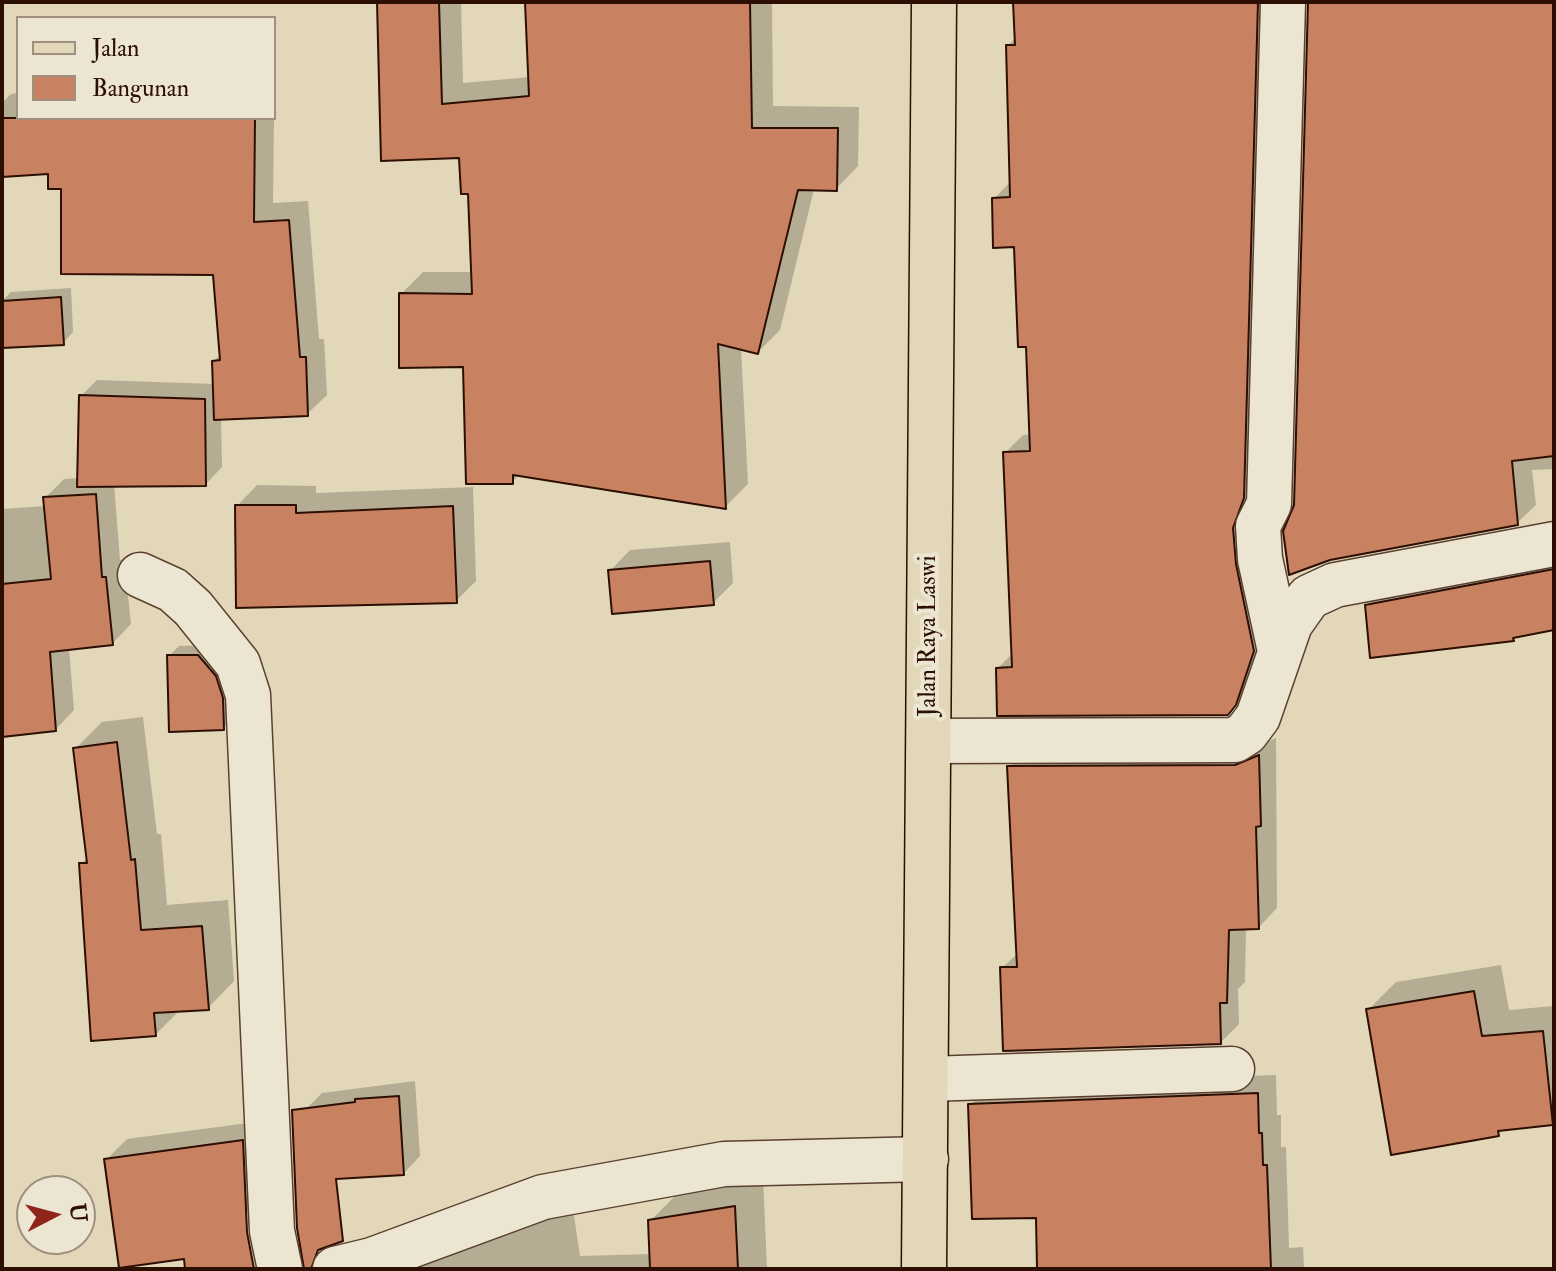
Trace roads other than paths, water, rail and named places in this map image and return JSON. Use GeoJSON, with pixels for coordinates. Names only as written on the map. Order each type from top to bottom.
{"type":"FeatureCollection","features":[{"type":"Feature","properties":{"kind":"main road","name":"Jalan Raya Laswi"},"geometry":{"type":"LineString","coordinates":[[924,1269],[934,2]]}},
{"type":"Feature","properties":{"kind":"street"},"geometry":{"type":"LineString","coordinates":[[1280,651],[1260,559],[1258,526],[1269,504],[1283,2]]}},
{"type":"Feature","properties":{"kind":"street"},"geometry":{"type":"LineString","coordinates":[[929,741],[1235,740],[1246,733],[1258,717],[1290,624],[1309,597],[1335,585],[1554,544]]}},
{"type":"Feature","properties":{"kind":"street"},"geometry":{"type":"LineString","coordinates":[[140,575],[173,590],[193,608],[238,664],[248,695],[272,1231],[280,1269]]}},
{"type":"Feature","properties":{"kind":"street"},"geometry":{"type":"LineString","coordinates":[[927,1079],[1232,1069]]}},
{"type":"Feature","properties":{"kind":"street"},"geometry":{"type":"LineString","coordinates":[[335,1269],[372,1260],[543,1197],[633,1180],[724,1164],[926,1159]]}}]}
